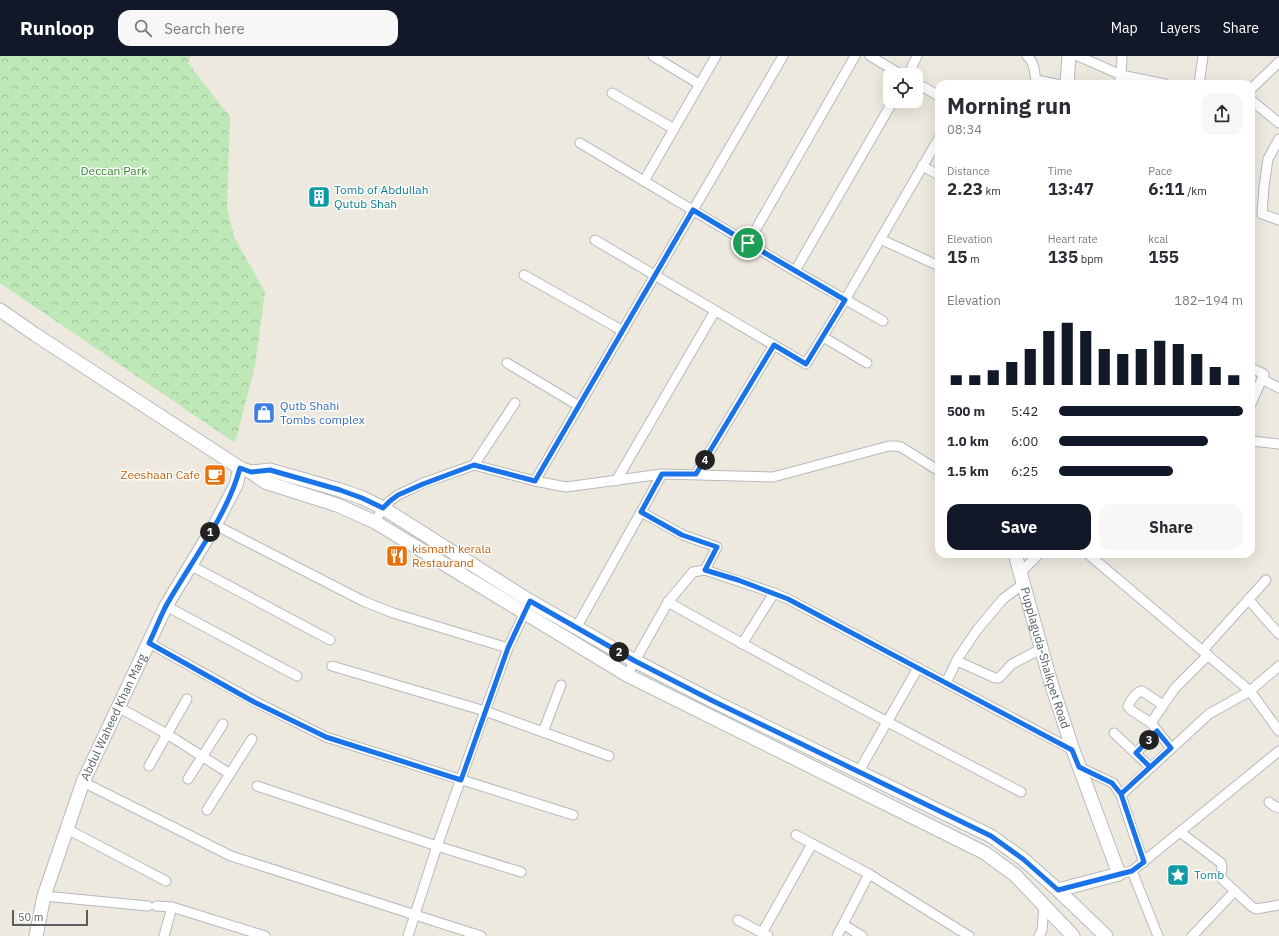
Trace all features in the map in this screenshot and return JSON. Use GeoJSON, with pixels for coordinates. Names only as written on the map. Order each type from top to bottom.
{"type":"FeatureCollection","features":[{"type":"Feature","properties":{"kind":"street"},"geometry":{"type":"LineString","coordinates":[[653,56],[700,84]]}},
{"type":"Feature","properties":{"kind":"street"},"geometry":{"type":"LineString","coordinates":[[644,181],[716,56]]}},
{"type":"Feature","properties":{"kind":"street"},"geometry":{"type":"LineString","coordinates":[[535,481],[783,56]]}},
{"type":"Feature","properties":{"kind":"street"},"geometry":{"type":"LineString","coordinates":[[748,243],[855,56]]}},
{"type":"Feature","properties":{"kind":"street"},"geometry":{"type":"LineString","coordinates":[[870,56],[890,68]]}},
{"type":"Feature","properties":{"kind":"street"},"geometry":{"type":"LineString","coordinates":[[911,68],[917,56]]}},
{"type":"Feature","properties":{"kind":"street"},"geometry":{"type":"LineString","coordinates":[[1027,56],[1030,58],[1034,67],[1036,80]]}},
{"type":"Feature","properties":{"kind":"street"},"geometry":{"type":"LineString","coordinates":[[1067,80],[1069,56]]}},
{"type":"Feature","properties":{"kind":"street"},"geometry":{"type":"LineString","coordinates":[[1078,56],[1120,79],[1122,56]]}},
{"type":"Feature","properties":{"kind":"street"},"geometry":{"type":"LineString","coordinates":[[1200,80],[1204,56]]}},
{"type":"Feature","properties":{"kind":"street"},"geometry":{"type":"LineString","coordinates":[[1255,86],[1279,62]]}},
{"type":"Feature","properties":{"kind":"street"},"geometry":{"type":"LineString","coordinates":[[923,87],[935,94]]}},
{"type":"Feature","properties":{"kind":"street"},"geometry":{"type":"LineString","coordinates":[[612,93],[674,129]]}},
{"type":"Feature","properties":{"kind":"street"},"geometry":{"type":"LineString","coordinates":[[1255,103],[1279,123]]}},
{"type":"Feature","properties":{"kind":"street"},"geometry":{"type":"LineString","coordinates":[[795,271],[889,108]]}},
{"type":"Feature","properties":{"kind":"street"},"geometry":{"type":"LineString","coordinates":[[1279,139],[1268,159],[1262,214],[1279,220]]}},
{"type":"Feature","properties":{"kind":"street"},"geometry":{"type":"LineString","coordinates":[[580,143],[795,271],[883,321]]}},
{"type":"Feature","properties":{"kind":"street"},"geometry":{"type":"LineString","coordinates":[[595,240],[806,364],[935,145]]}},
{"type":"Feature","properties":{"kind":"street"},"geometry":{"type":"LineString","coordinates":[[922,166],[935,173]]}},
{"type":"Feature","properties":{"kind":"street"},"geometry":{"type":"LineString","coordinates":[[880,239],[935,264]]}},
{"type":"Feature","properties":{"kind":"street"},"geometry":{"type":"LineString","coordinates":[[524,275],[623,331]]}},
{"type":"Feature","properties":{"kind":"street"},"geometry":{"type":"LineString","coordinates":[[0,310],[36,335],[265,482],[337,505],[375,522],[627,675],[985,853],[1015,875],[1073,936]]}},
{"type":"Feature","properties":{"kind":"street"},"geometry":{"type":"LineString","coordinates":[[616,481],[715,311]]}},
{"type":"Feature","properties":{"kind":"street"},"geometry":{"type":"LineString","coordinates":[[823,337],[867,363]]}},
{"type":"Feature","properties":{"kind":"street"},"geometry":{"type":"LineString","coordinates":[[696,474],[774,345]]}},
{"type":"Feature","properties":{"kind":"street"},"geometry":{"type":"LineString","coordinates":[[507,363],[579,406]]}},
{"type":"Feature","properties":{"kind":"street"},"geometry":{"type":"LineString","coordinates":[[1255,370],[1264,374],[1255,395]]}},
{"type":"Feature","properties":{"kind":"street"},"geometry":{"type":"LineString","coordinates":[[1262,379],[1279,388]]}},
{"type":"Feature","properties":{"kind":"street"},"geometry":{"type":"LineString","coordinates":[[474,465],[515,403]]}},
{"type":"Feature","properties":{"kind":"street"},"geometry":{"type":"LineString","coordinates":[[1255,441],[1279,444]]}},
{"type":"Feature","properties":{"kind":"street"},"geometry":{"type":"LineString","coordinates":[[375,522],[383,508],[398,495],[474,465],[535,481],[566,487],[662,474],[773,477],[889,446],[895,446],[901,447],[935,468]]}},
{"type":"Feature","properties":{"kind":"street"},"geometry":{"type":"LineString","coordinates":[[246,470],[270,470],[340,490],[383,508],[530,601],[635,661],[711,700],[991,836],[1023,859],[1106,936]]}},
{"type":"Feature","properties":{"kind":"street","name":"Abdul Waheed Khan Marg"},"geometry":{"type":"LineString","coordinates":[[36,936],[44,896],[83,782],[166,606],[246,470]]}},
{"type":"Feature","properties":{"kind":"street"},"geometry":{"type":"LineString","coordinates":[[576,628],[662,474]]}},
{"type":"Feature","properties":{"kind":"street"},"geometry":{"type":"LineString","coordinates":[[641,512],[682,535],[717,547],[705,570]]}},
{"type":"Feature","properties":{"kind":"street"},"geometry":{"type":"LineString","coordinates":[[215,525],[363,601],[393,613],[508,648]]}},
{"type":"Feature","properties":{"kind":"street","name":"Pupplaguda-Shaikpet Road"},"geometry":{"type":"LineString","coordinates":[[1017,558],[1041,649],[1072,750],[1119,874]]}},
{"type":"Feature","properties":{"kind":"street"},"geometry":{"type":"LineString","coordinates":[[946,682],[977,630],[1022,578],[1036,558]]}},
{"type":"Feature","properties":{"kind":"street"},"geometry":{"type":"LineString","coordinates":[[1093,558],[1250,691],[1279,731]]}},
{"type":"Feature","properties":{"kind":"street"},"geometry":{"type":"LineString","coordinates":[[190,565],[330,640]]}},
{"type":"Feature","properties":{"kind":"street"},"geometry":{"type":"LineString","coordinates":[[627,675],[668,602],[693,572],[705,570],[788,599],[1072,750]]}},
{"type":"Feature","properties":{"kind":"street"},"geometry":{"type":"LineString","coordinates":[[1151,723],[1175,688],[1206,653],[1248,599],[1266,580]]}},
{"type":"Feature","properties":{"kind":"street"},"geometry":{"type":"LineString","coordinates":[[742,644],[774,593]]}},
{"type":"Feature","properties":{"kind":"street"},"geometry":{"type":"LineString","coordinates":[[1248,599],[1279,634]]}},
{"type":"Feature","properties":{"kind":"street"},"geometry":{"type":"LineString","coordinates":[[408,936],[437,846],[485,711],[508,648],[530,601]]}},
{"type":"Feature","properties":{"kind":"street"},"geometry":{"type":"LineString","coordinates":[[668,602],[888,723],[1021,792]]}},
{"type":"Feature","properties":{"kind":"street"},"geometry":{"type":"LineString","coordinates":[[166,606],[297,676]]}},
{"type":"Feature","properties":{"kind":"street"},"geometry":{"type":"LineString","coordinates":[[149,643],[254,702],[326,737],[573,814]]}},
{"type":"Feature","properties":{"kind":"street"},"geometry":{"type":"LineString","coordinates":[[958,661],[995,678],[999,678],[1012,664],[1041,649]]}},
{"type":"Feature","properties":{"kind":"street"},"geometry":{"type":"LineString","coordinates":[[332,666],[485,711],[609,756]]}},
{"type":"Feature","properties":{"kind":"street"},"geometry":{"type":"LineString","coordinates":[[1121,794],[1209,714],[1250,691],[1279,666]]}},
{"type":"Feature","properties":{"kind":"street"},"geometry":{"type":"LineString","coordinates":[[859,771],[888,723],[918,668]]}},
{"type":"Feature","properties":{"kind":"street"},"geometry":{"type":"LineString","coordinates":[[543,732],[561,685]]}},
{"type":"Feature","properties":{"kind":"street"},"geometry":{"type":"LineString","coordinates":[[1162,705],[1142,691],[1138,692],[1128,706],[1131,710],[1151,723],[1171,748]]}},
{"type":"Feature","properties":{"kind":"street"},"geometry":{"type":"LineString","coordinates":[[149,766],[187,700]]}},
{"type":"Feature","properties":{"kind":"street"},"geometry":{"type":"LineString","coordinates":[[118,707],[167,734],[230,774]]}},
{"type":"Feature","properties":{"kind":"street"},"geometry":{"type":"LineString","coordinates":[[188,780],[223,724]]}},
{"type":"Feature","properties":{"kind":"street"},"geometry":{"type":"LineString","coordinates":[[1136,753],[1157,731]]}},
{"type":"Feature","properties":{"kind":"street"},"geometry":{"type":"LineString","coordinates":[[1114,733],[1150,767]]}},
{"type":"Feature","properties":{"kind":"street"},"geometry":{"type":"LineString","coordinates":[[207,810],[252,739]]}},
{"type":"Feature","properties":{"kind":"street"},"geometry":{"type":"LineString","coordinates":[[1039,936],[1042,930],[1044,906],[1058,890],[1132,871],[1279,752]]}},
{"type":"Feature","properties":{"kind":"street"},"geometry":{"type":"LineString","coordinates":[[1079,767],[1112,783],[1121,794],[1144,862]]}},
{"type":"Feature","properties":{"kind":"street"},"geometry":{"type":"LineString","coordinates":[[83,782],[231,856],[481,936]]}},
{"type":"Feature","properties":{"kind":"street"},"geometry":{"type":"LineString","coordinates":[[257,786],[437,846],[521,872]]}},
{"type":"Feature","properties":{"kind":"street"},"geometry":{"type":"LineString","coordinates":[[1269,802],[1279,808]]}},
{"type":"Feature","properties":{"kind":"street"},"geometry":{"type":"LineString","coordinates":[[67,829],[166,881]]}},
{"type":"Feature","properties":{"kind":"street"},"geometry":{"type":"LineString","coordinates":[[1180,832],[1221,863],[1223,866],[1221,877],[1251,906],[1256,909],[1279,905]]}},
{"type":"Feature","properties":{"kind":"street"},"geometry":{"type":"LineString","coordinates":[[796,835],[869,874],[969,936]]}},
{"type":"Feature","properties":{"kind":"street"},"geometry":{"type":"LineString","coordinates":[[738,920],[765,934],[812,844]]}},
{"type":"Feature","properties":{"kind":"street"},"geometry":{"type":"LineString","coordinates":[[1132,871],[1158,936]]}},
{"type":"Feature","properties":{"kind":"street"},"geometry":{"type":"LineString","coordinates":[[837,936],[869,874]]}},
{"type":"Feature","properties":{"kind":"street"},"geometry":{"type":"LineString","coordinates":[[1192,936],[1235,891]]}},
{"type":"Feature","properties":{"kind":"street"},"geometry":{"type":"LineString","coordinates":[[44,896],[172,907],[265,936]]}},
{"type":"Feature","properties":{"kind":"street"},"geometry":{"type":"LineString","coordinates":[[164,936],[172,907]]}},
{"type":"Feature","properties":{"kind":"street"},"geometry":{"type":"LineString","coordinates":[[844,925],[862,936]]}},
{"type":"Feature","properties":{"kind":"green space","name":"Deccan Park"},"geometry":{"type":"Polygon","coordinates":[[[0,56],[191,56],[188,63],[230,117],[227,207],[234,237],[265,292],[255,366],[235,443],[0,283],[0,56]]]}},
{"type":"Feature","properties":{"kind":"place","name":"Tomb of Abdullah Qutub Shah"},"geometry":{"type":"Point","coordinates":[319,197]}},
{"type":"Feature","properties":{"kind":"place","name":"Qutb Shahi Tombs complex"},"geometry":{"type":"Point","coordinates":[264,413]}},
{"type":"Feature","properties":{"kind":"place","name":"Zeeshaan Cafe"},"geometry":{"type":"Point","coordinates":[215,475]}},
{"type":"Feature","properties":{"kind":"place","name":"kismath kerala Restaurand"},"geometry":{"type":"Point","coordinates":[397,556]}},
{"type":"Feature","properties":{"kind":"place","name":"Tomb"},"geometry":{"type":"Point","coordinates":[1178,875]}},
{"type":"Feature","properties":{"kind":"route"},"geometry":{"type":"LineString","coordinates":[[748,243],[693,210],[535,481],[474,465],[455,471],[398,495],[383,508],[340,490],[270,470],[251,472],[240,468],[236,485],[215,525],[166,606],[149,643],[254,702],[326,737],[461,780],[508,648],[530,601],[635,661],[711,700],[991,836],[1023,859],[1058,890],[1132,871],[1144,862],[1121,794],[1171,748],[1157,731],[1136,753],[1150,767],[1121,794],[1112,783],[1079,767],[1072,750],[788,599],[738,580],[705,570],[717,547],[682,535],[641,512],[662,474],[696,474],[774,345],[806,364],[845,300],[748,243]]}}]}
